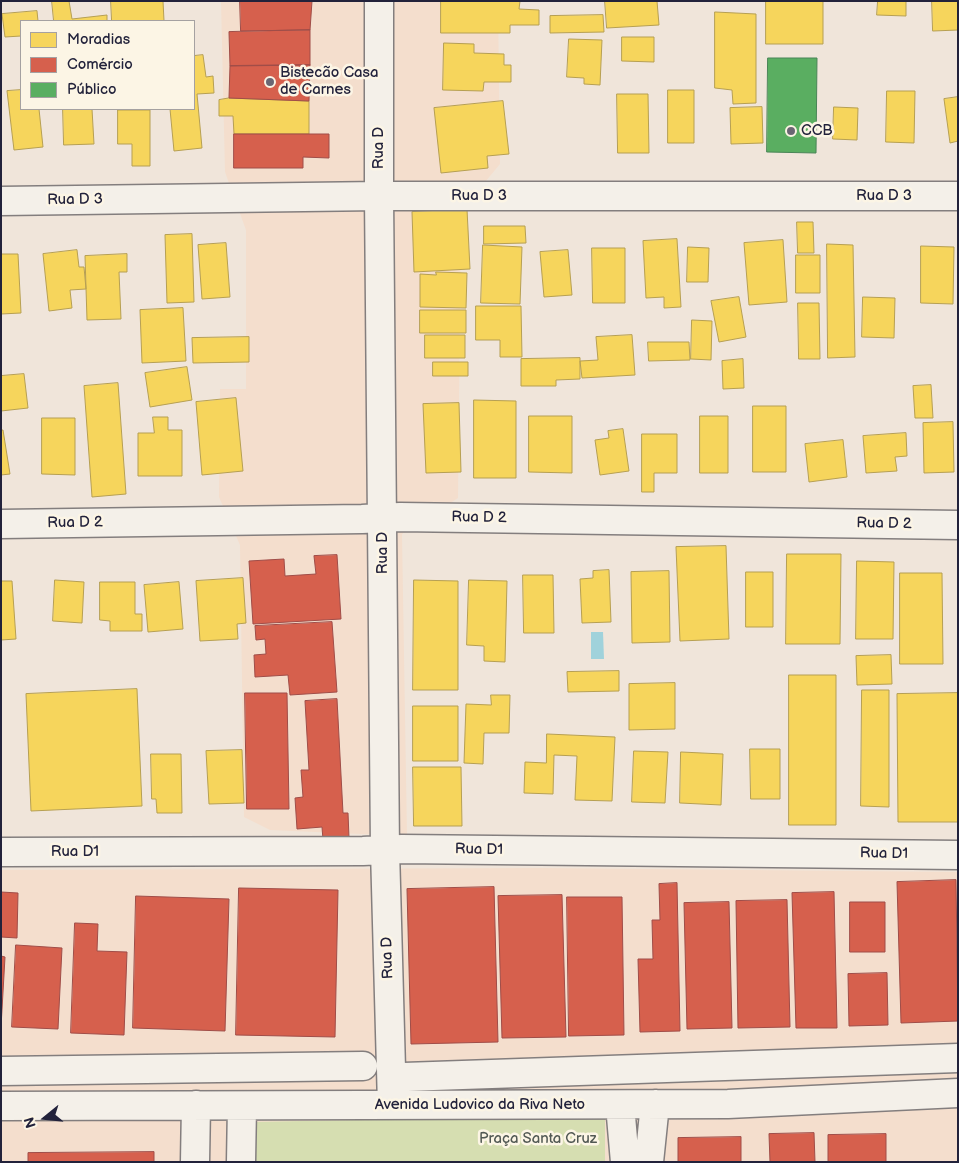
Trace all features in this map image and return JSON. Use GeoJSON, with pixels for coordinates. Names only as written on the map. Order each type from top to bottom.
{"type":"FeatureCollection","features":[{"type":"Feature","properties":{"kind":"street","name":"Rua D"},"geometry":{"type":"LineString","coordinates":[[379,1],[385,850],[392,1105]]}},
{"type":"Feature","properties":{"kind":"street","name":"Rua D 3"},"geometry":{"type":"LineString","coordinates":[[1,201],[379,196],[958,196]]}},
{"type":"Feature","properties":{"kind":"street","name":"Rua D 2"},"geometry":{"type":"LineString","coordinates":[[1,524],[362,519],[383,517],[958,525]]}},
{"type":"Feature","properties":{"kind":"street","name":"Rua D1"},"geometry":{"type":"LineString","coordinates":[[1,852],[385,850],[958,855]]}},
{"type":"Feature","properties":{"kind":"street"},"geometry":{"type":"LineString","coordinates":[[404,1077],[958,1058]]}},
{"type":"Feature","properties":{"kind":"street"},"geometry":{"type":"LineString","coordinates":[[1,1071],[363,1066]]}},
{"type":"Feature","properties":{"kind":"street","name":"Avenida Ludovico da Riva Neto"},"geometry":{"type":"LineString","coordinates":[[1,1106],[728,1104],[958,1093]]}},
{"type":"Feature","properties":{"kind":"street"},"geometry":{"type":"LineString","coordinates":[[649,1162],[655,1104]]}},
{"type":"Feature","properties":{"kind":"street"},"geometry":{"type":"LineString","coordinates":[[195,1162],[196,1105]]}},
{"type":"Feature","properties":{"kind":"street"},"geometry":{"type":"LineString","coordinates":[[620,1105],[625,1162]]}},
{"type":"Feature","properties":{"kind":"street"},"geometry":{"type":"LineString","coordinates":[[241,1162],[242,1106]]}},
{"type":"Feature","properties":{"kind":"shaded area"},"geometry":{"type":"Polygon","coordinates":[[[221,1],[498,1],[500,164],[461,211],[458,498],[402,534],[407,836],[270,830],[244,817],[240,545],[219,497],[220,389],[246,389],[246,230],[225,172],[221,1]]]}},
{"type":"Feature","properties":{"kind":"shaded area"},"geometry":{"type":"Polygon","coordinates":[[[539,868],[958,872],[958,1162],[1,1162],[1,870],[539,868]]]}},
{"type":"Feature","properties":{"kind":"green space","name":"Praça Santa Cruz"},"geometry":{"type":"Polygon","coordinates":[[[605,1115],[605,1162],[251,1162],[251,1122],[605,1115]]]}},
{"type":"Feature","properties":{"kind":"water"},"geometry":{"type":"Polygon","coordinates":[[[591,632],[603,632],[604,659],[591,659],[591,632]]]}},
{"type":"Feature","properties":{"kind":"building: Moradias"},"geometry":{"type":"Polygon","coordinates":[[[52,1],[69,1],[72,19],[107,15],[107,20],[54,20],[52,1]]]}},
{"type":"Feature","properties":{"kind":"building: Moradias"},"geometry":{"type":"Polygon","coordinates":[[[111,1],[163,1],[164,20],[112,20],[111,1]]]}},
{"type":"Feature","properties":{"kind":"building: Moradias"},"geometry":{"type":"Polygon","coordinates":[[[441,1],[520,1],[519,9],[539,10],[539,25],[510,25],[510,33],[441,33],[441,1]]]}},
{"type":"Feature","properties":{"kind":"building: Moradias"},"geometry":{"type":"Polygon","coordinates":[[[605,1],[657,1],[659,25],[607,28],[605,1]]]}},
{"type":"Feature","properties":{"kind":"building: Moradias"},"geometry":{"type":"Polygon","coordinates":[[[766,1],[823,1],[823,44],[766,44],[766,1]]]}},
{"type":"Feature","properties":{"kind":"building: Moradias"},"geometry":{"type":"Polygon","coordinates":[[[878,1],[906,1],[906,16],[877,15],[878,1]]]}},
{"type":"Feature","properties":{"kind":"building: Moradias"},"geometry":{"type":"Polygon","coordinates":[[[932,1],[958,1],[958,30],[933,31],[932,1]]]}},
{"type":"Feature","properties":{"kind":"building: Moradias"},"geometry":{"type":"Polygon","coordinates":[[[37,11],[38,20],[20,20],[20,36],[5,37],[2,14],[37,11]]]}},
{"type":"Feature","properties":{"kind":"building: Moradias"},"geometry":{"type":"Polygon","coordinates":[[[715,12],[756,14],[756,103],[733,104],[732,90],[715,88],[715,12]]]}},
{"type":"Feature","properties":{"kind":"building: Moradias"},"geometry":{"type":"Polygon","coordinates":[[[603,15],[604,32],[550,33],[550,16],[603,15]]]}},
{"type":"Feature","properties":{"kind":"building: Moradias"},"geometry":{"type":"Polygon","coordinates":[[[622,37],[654,37],[654,62],[622,61],[622,37]]]}},
{"type":"Feature","properties":{"kind":"building: Moradias"},"geometry":{"type":"Polygon","coordinates":[[[569,39],[602,40],[600,85],[584,84],[584,78],[567,77],[569,39]]]}},
{"type":"Feature","properties":{"kind":"building: Moradias"},"geometry":{"type":"Polygon","coordinates":[[[444,43],[474,44],[474,53],[504,54],[504,65],[511,65],[511,82],[484,82],[483,91],[443,90],[444,43]]]}},
{"type":"Feature","properties":{"kind":"building: Moradias"},"geometry":{"type":"Polygon","coordinates":[[[203,55],[206,77],[213,76],[214,93],[197,94],[202,148],[174,151],[170,110],[195,110],[195,56],[203,55]]]}},
{"type":"Feature","properties":{"kind":"building: Moradias"},"geometry":{"type":"Polygon","coordinates":[[[20,90],[20,110],[39,110],[43,147],[14,150],[7,91],[20,90]]]}},
{"type":"Feature","properties":{"kind":"building: Moradias"},"geometry":{"type":"Polygon","coordinates":[[[668,90],[694,90],[694,143],[668,143],[668,90]]]}},
{"type":"Feature","properties":{"kind":"building: Moradias"},"geometry":{"type":"Polygon","coordinates":[[[887,91],[915,91],[914,143],[886,142],[887,91]]]}},
{"type":"Feature","properties":{"kind":"building: Moradias"},"geometry":{"type":"Polygon","coordinates":[[[617,94],[648,94],[649,153],[618,153],[617,94]]]}},
{"type":"Feature","properties":{"kind":"building: Moradias"},"geometry":{"type":"Polygon","coordinates":[[[958,97],[958,141],[950,143],[944,99],[958,97]]]}},
{"type":"Feature","properties":{"kind":"building: Moradias"},"geometry":{"type":"Polygon","coordinates":[[[229,98],[309,101],[309,134],[234,134],[233,116],[219,116],[219,100],[229,98]]]}},
{"type":"Feature","properties":{"kind":"building: Moradias"},"geometry":{"type":"Polygon","coordinates":[[[503,101],[509,154],[487,156],[488,168],[441,173],[434,108],[503,101]]]}},
{"type":"Feature","properties":{"kind":"building: Moradias"},"geometry":{"type":"Polygon","coordinates":[[[762,107],[763,143],[731,144],[730,108],[762,107]]]}},
{"type":"Feature","properties":{"kind":"building: Moradias"},"geometry":{"type":"Polygon","coordinates":[[[834,107],[858,108],[857,140],[833,139],[834,107]]]}},
{"type":"Feature","properties":{"kind":"building: Moradias"},"geometry":{"type":"Polygon","coordinates":[[[63,110],[92,110],[94,144],[64,145],[63,110]]]}},
{"type":"Feature","properties":{"kind":"building: Moradias"},"geometry":{"type":"Polygon","coordinates":[[[118,110],[150,110],[150,166],[132,166],[132,144],[118,144],[118,110]]]}},
{"type":"Feature","properties":{"kind":"building: Moradias"},"geometry":{"type":"Polygon","coordinates":[[[467,209],[470,269],[414,272],[412,212],[467,209]]]}},
{"type":"Feature","properties":{"kind":"building: Moradias"},"geometry":{"type":"Polygon","coordinates":[[[797,222],[813,222],[814,253],[798,253],[797,222]]]}},
{"type":"Feature","properties":{"kind":"building: Moradias"},"geometry":{"type":"Polygon","coordinates":[[[484,226],[525,226],[526,243],[484,244],[484,226]]]}},
{"type":"Feature","properties":{"kind":"building: Moradias"},"geometry":{"type":"Polygon","coordinates":[[[192,234],[194,302],[167,303],[165,235],[192,234]]]}},
{"type":"Feature","properties":{"kind":"building: Moradias"},"geometry":{"type":"Polygon","coordinates":[[[677,239],[681,307],[664,308],[664,297],[646,298],[643,241],[677,239]]]}},
{"type":"Feature","properties":{"kind":"building: Moradias"},"geometry":{"type":"Polygon","coordinates":[[[783,240],[787,302],[749,305],[744,243],[783,240]]]}},
{"type":"Feature","properties":{"kind":"building: Moradias"},"geometry":{"type":"Polygon","coordinates":[[[226,243],[230,297],[202,299],[198,245],[226,243]]]}},
{"type":"Feature","properties":{"kind":"building: Moradias"},"geometry":{"type":"Polygon","coordinates":[[[827,244],[853,245],[855,357],[828,358],[827,244]]]}},
{"type":"Feature","properties":{"kind":"building: Moradias"},"geometry":{"type":"Polygon","coordinates":[[[483,245],[522,247],[520,304],[481,303],[483,245]]]}},
{"type":"Feature","properties":{"kind":"building: Moradias"},"geometry":{"type":"Polygon","coordinates":[[[921,246],[954,247],[953,304],[921,303],[921,246]]]}},
{"type":"Feature","properties":{"kind":"building: Moradias"},"geometry":{"type":"Polygon","coordinates":[[[688,247],[709,248],[708,282],[687,282],[688,247]]]}},
{"type":"Feature","properties":{"kind":"building: Moradias"},"geometry":{"type":"Polygon","coordinates":[[[592,248],[625,248],[625,303],[593,303],[592,248]]]}},
{"type":"Feature","properties":{"kind":"building: Moradias"},"geometry":{"type":"Polygon","coordinates":[[[77,250],[79,267],[84,267],[86,289],[70,290],[72,308],[49,311],[43,254],[77,250]]]}},
{"type":"Feature","properties":{"kind":"building: Moradias"},"geometry":{"type":"Polygon","coordinates":[[[568,250],[572,295],[544,297],[540,252],[568,250]]]}},
{"type":"Feature","properties":{"kind":"building: Moradias"},"geometry":{"type":"Polygon","coordinates":[[[1,254],[18,254],[21,313],[1,314],[1,254]]]}},
{"type":"Feature","properties":{"kind":"building: Moradias"},"geometry":{"type":"Polygon","coordinates":[[[127,254],[127,272],[119,272],[121,319],[87,320],[85,256],[127,254]]]}},
{"type":"Feature","properties":{"kind":"building: Moradias"},"geometry":{"type":"Polygon","coordinates":[[[796,255],[820,255],[820,293],[796,293],[796,255]]]}},
{"type":"Feature","properties":{"kind":"building: Moradias"},"geometry":{"type":"Polygon","coordinates":[[[436,272],[467,273],[466,308],[420,307],[420,274],[436,275],[436,272]]]}},
{"type":"Feature","properties":{"kind":"building: Moradias"},"geometry":{"type":"Polygon","coordinates":[[[739,297],[746,337],[719,342],[711,301],[739,297]]]}},
{"type":"Feature","properties":{"kind":"building: Moradias"},"geometry":{"type":"Polygon","coordinates":[[[863,297],[895,298],[894,338],[862,337],[863,297]]]}},
{"type":"Feature","properties":{"kind":"building: Moradias"},"geometry":{"type":"Polygon","coordinates":[[[798,303],[819,303],[820,359],[799,359],[798,303]]]}},
{"type":"Feature","properties":{"kind":"building: Moradias"},"geometry":{"type":"Polygon","coordinates":[[[476,306],[521,306],[522,357],[500,357],[500,340],[476,340],[476,306]]]}},
{"type":"Feature","properties":{"kind":"building: Moradias"},"geometry":{"type":"Polygon","coordinates":[[[183,308],[186,361],[142,363],[140,310],[183,308]]]}},
{"type":"Feature","properties":{"kind":"building: Moradias"},"geometry":{"type":"Polygon","coordinates":[[[420,310],[466,310],[466,333],[420,333],[420,310]]]}},
{"type":"Feature","properties":{"kind":"building: Moradias"},"geometry":{"type":"Polygon","coordinates":[[[692,320],[712,321],[711,360],[691,359],[692,320]]]}},
{"type":"Feature","properties":{"kind":"building: Moradias"},"geometry":{"type":"Polygon","coordinates":[[[425,335],[465,335],[465,358],[425,358],[425,335]]]}},
{"type":"Feature","properties":{"kind":"building: Moradias"},"geometry":{"type":"Polygon","coordinates":[[[632,335],[635,375],[582,378],[580,361],[598,360],[596,337],[632,335]]]}},
{"type":"Feature","properties":{"kind":"building: Moradias"},"geometry":{"type":"Polygon","coordinates":[[[249,337],[249,362],[193,363],[192,338],[249,337]]]}},
{"type":"Feature","properties":{"kind":"building: Moradias"},"geometry":{"type":"Polygon","coordinates":[[[648,342],[689,342],[690,360],[649,361],[648,342]]]}},
{"type":"Feature","properties":{"kind":"building: Moradias"},"geometry":{"type":"Polygon","coordinates":[[[580,358],[580,379],[556,380],[556,386],[521,386],[521,359],[580,358]]]}},
{"type":"Feature","properties":{"kind":"building: Moradias"},"geometry":{"type":"Polygon","coordinates":[[[743,359],[744,388],[723,389],[722,361],[743,359]]]}},
{"type":"Feature","properties":{"kind":"building: Moradias"},"geometry":{"type":"Polygon","coordinates":[[[433,362],[468,362],[468,376],[433,376],[433,362]]]}},
{"type":"Feature","properties":{"kind":"building: Moradias"},"geometry":{"type":"Polygon","coordinates":[[[187,367],[192,400],[150,407],[145,373],[187,367]]]}},
{"type":"Feature","properties":{"kind":"building: Moradias"},"geometry":{"type":"Polygon","coordinates":[[[24,374],[28,408],[1,411],[1,376],[24,374]]]}},
{"type":"Feature","properties":{"kind":"building: Moradias"},"geometry":{"type":"Polygon","coordinates":[[[118,383],[126,494],[92,497],[84,386],[118,383]]]}},
{"type":"Feature","properties":{"kind":"building: Moradias"},"geometry":{"type":"Polygon","coordinates":[[[931,385],[933,418],[915,418],[913,386],[931,385]]]}},
{"type":"Feature","properties":{"kind":"building: Moradias"},"geometry":{"type":"Polygon","coordinates":[[[236,398],[243,471],[202,475],[196,402],[236,398]]]}},
{"type":"Feature","properties":{"kind":"building: Moradias"},"geometry":{"type":"Polygon","coordinates":[[[474,400],[516,401],[516,478],[474,478],[474,400]]]}},
{"type":"Feature","properties":{"kind":"building: Moradias"},"geometry":{"type":"Polygon","coordinates":[[[459,403],[461,472],[426,473],[423,404],[459,403]]]}},
{"type":"Feature","properties":{"kind":"building: Moradias"},"geometry":{"type":"Polygon","coordinates":[[[753,406],[786,406],[786,472],[753,472],[753,406]]]}},
{"type":"Feature","properties":{"kind":"building: Moradias"},"geometry":{"type":"Polygon","coordinates":[[[529,416],[572,416],[572,473],[529,472],[529,416]]]}},
{"type":"Feature","properties":{"kind":"building: Moradias"},"geometry":{"type":"Polygon","coordinates":[[[700,416],[728,416],[728,473],[700,473],[700,416]]]}},
{"type":"Feature","properties":{"kind":"building: Moradias"},"geometry":{"type":"Polygon","coordinates":[[[153,417],[168,417],[168,430],[182,430],[182,476],[138,476],[138,433],[154,433],[153,417]]]}},
{"type":"Feature","properties":{"kind":"building: Moradias"},"geometry":{"type":"Polygon","coordinates":[[[42,418],[75,418],[75,475],[42,474],[42,418]]]}},
{"type":"Feature","properties":{"kind":"building: Moradias"},"geometry":{"type":"Polygon","coordinates":[[[953,422],[954,472],[924,473],[923,423],[953,422]]]}},
{"type":"Feature","properties":{"kind":"building: Moradias"},"geometry":{"type":"Polygon","coordinates":[[[623,429],[629,471],[600,475],[595,440],[609,438],[608,431],[623,429]]]}},
{"type":"Feature","properties":{"kind":"building: Moradias"},"geometry":{"type":"Polygon","coordinates":[[[1,430],[3,430],[10,474],[1,475],[1,430]]]}},
{"type":"Feature","properties":{"kind":"building: Moradias"},"geometry":{"type":"Polygon","coordinates":[[[906,433],[907,456],[895,457],[897,471],[866,473],[863,436],[906,433]]]}},
{"type":"Feature","properties":{"kind":"building: Moradias"},"geometry":{"type":"Polygon","coordinates":[[[642,434],[677,434],[677,473],[654,473],[654,492],[642,492],[642,434]]]}},
{"type":"Feature","properties":{"kind":"building: Moradias"},"geometry":{"type":"Polygon","coordinates":[[[843,440],[847,477],[809,482],[805,444],[843,440]]]}},
{"type":"Feature","properties":{"kind":"building: Moradias"},"geometry":{"type":"Polygon","coordinates":[[[726,546],[729,639],[680,641],[676,547],[726,546]]]}},
{"type":"Feature","properties":{"kind":"building: Moradias"},"geometry":{"type":"Polygon","coordinates":[[[787,554],[841,554],[840,644],[786,644],[787,554]]]}},
{"type":"Feature","properties":{"kind":"building: Moradias"},"geometry":{"type":"Polygon","coordinates":[[[857,561],[894,562],[893,639],[856,639],[857,561]]]}},
{"type":"Feature","properties":{"kind":"building: Moradias"},"geometry":{"type":"Polygon","coordinates":[[[609,570],[611,622],[582,623],[580,579],[593,578],[593,571],[609,570]]]}},
{"type":"Feature","properties":{"kind":"building: Moradias"},"geometry":{"type":"Polygon","coordinates":[[[669,571],[670,642],[632,643],[631,572],[669,571]]]}},
{"type":"Feature","properties":{"kind":"building: Moradias"},"geometry":{"type":"Polygon","coordinates":[[[746,572],[773,572],[773,627],[746,627],[746,572]]]}},
{"type":"Feature","properties":{"kind":"building: Moradias"},"geometry":{"type":"Polygon","coordinates":[[[900,573],[942,573],[943,664],[900,664],[900,573]]]}},
{"type":"Feature","properties":{"kind":"building: Moradias"},"geometry":{"type":"Polygon","coordinates":[[[523,575],[553,575],[554,633],[524,633],[523,575]]]}},
{"type":"Feature","properties":{"kind":"building: Moradias"},"geometry":{"type":"Polygon","coordinates":[[[243,578],[246,623],[237,624],[238,639],[200,641],[196,581],[243,578]]]}},
{"type":"Feature","properties":{"kind":"building: Moradias"},"geometry":{"type":"Polygon","coordinates":[[[55,580],[84,582],[82,623],[53,621],[55,580]]]}},
{"type":"Feature","properties":{"kind":"building: Moradias"},"geometry":{"type":"Polygon","coordinates":[[[414,580],[458,581],[458,690],[413,690],[414,580]]]}},
{"type":"Feature","properties":{"kind":"building: Moradias"},"geometry":{"type":"Polygon","coordinates":[[[469,580],[507,581],[505,662],[484,661],[484,646],[467,645],[469,580]]]}},
{"type":"Feature","properties":{"kind":"building: Moradias"},"geometry":{"type":"Polygon","coordinates":[[[1,581],[12,581],[16,639],[1,640],[1,581]]]}},
{"type":"Feature","properties":{"kind":"building: Moradias"},"geometry":{"type":"Polygon","coordinates":[[[100,582],[135,582],[135,614],[142,614],[142,631],[110,631],[110,621],[100,620],[100,582]]]}},
{"type":"Feature","properties":{"kind":"building: Moradias"},"geometry":{"type":"Polygon","coordinates":[[[179,582],[183,629],[148,632],[144,585],[179,582]]]}},
{"type":"Feature","properties":{"kind":"building: Moradias"},"geometry":{"type":"Polygon","coordinates":[[[891,655],[892,684],[857,685],[856,656],[891,655]]]}},
{"type":"Feature","properties":{"kind":"building: Moradias"},"geometry":{"type":"Polygon","coordinates":[[[619,671],[619,691],[568,692],[567,672],[619,671]]]}},
{"type":"Feature","properties":{"kind":"building: Moradias"},"geometry":{"type":"Polygon","coordinates":[[[789,675],[836,675],[836,825],[789,825],[789,675]]]}},
{"type":"Feature","properties":{"kind":"building: Moradias"},"geometry":{"type":"Polygon","coordinates":[[[675,683],[675,729],[629,730],[629,684],[675,683]]]}},
{"type":"Feature","properties":{"kind":"building: Moradias"},"geometry":{"type":"Polygon","coordinates":[[[137,689],[142,806],[31,811],[26,694],[137,689]]]}},
{"type":"Feature","properties":{"kind":"building: Moradias"},"geometry":{"type":"Polygon","coordinates":[[[862,690],[889,690],[889,807],[861,806],[862,690]]]}},
{"type":"Feature","properties":{"kind":"building: Moradias"},"geometry":{"type":"Polygon","coordinates":[[[958,693],[958,822],[898,822],[897,694],[958,693]]]}},
{"type":"Feature","properties":{"kind":"building: Moradias"},"geometry":{"type":"Polygon","coordinates":[[[491,695],[510,695],[509,733],[484,733],[483,764],[464,763],[466,704],[491,705],[491,695]]]}},
{"type":"Feature","properties":{"kind":"building: Moradias"},"geometry":{"type":"Polygon","coordinates":[[[413,706],[458,706],[458,761],[413,761],[413,706]]]}},
{"type":"Feature","properties":{"kind":"building: Moradias"},"geometry":{"type":"Polygon","coordinates":[[[547,734],[615,737],[612,801],[575,800],[577,756],[554,755],[553,794],[524,793],[525,762],[546,763],[547,734]]]}},
{"type":"Feature","properties":{"kind":"building: Moradias"},"geometry":{"type":"Polygon","coordinates":[[[750,749],[780,749],[780,799],[751,799],[750,749]]]}},
{"type":"Feature","properties":{"kind":"building: Moradias"},"geometry":{"type":"Polygon","coordinates":[[[242,750],[244,803],[209,804],[206,751],[242,750]]]}},
{"type":"Feature","properties":{"kind":"building: Moradias"},"geometry":{"type":"Polygon","coordinates":[[[634,751],[668,752],[665,803],[632,802],[634,751]]]}},
{"type":"Feature","properties":{"kind":"building: Moradias"},"geometry":{"type":"Polygon","coordinates":[[[681,752],[723,754],[721,805],[680,803],[681,752]]]}},
{"type":"Feature","properties":{"kind":"building: Moradias"},"geometry":{"type":"Polygon","coordinates":[[[151,754],[181,754],[182,813],[157,813],[156,799],[152,799],[151,754]]]}},
{"type":"Feature","properties":{"kind":"building: Moradias"},"geometry":{"type":"Polygon","coordinates":[[[413,767],[461,767],[462,826],[414,826],[413,767]]]}},
{"type":"Feature","properties":{"kind":"building: Comércio"},"geometry":{"type":"Polygon","coordinates":[[[240,1],[312,1],[310,30],[241,31],[240,1]]]}},
{"type":"Feature","properties":{"kind":"building: Comércio"},"geometry":{"type":"Polygon","coordinates":[[[310,30],[310,65],[230,66],[229,32],[310,30]]]}},
{"type":"Feature","properties":{"kind":"building: Comércio","name":"Bistecão Casa de Carnes"},"geometry":{"type":"Polygon","coordinates":[[[310,65],[309,101],[229,98],[230,66],[310,65]]]}},
{"type":"Feature","properties":{"kind":"building: Comércio"},"geometry":{"type":"Polygon","coordinates":[[[234,134],[329,134],[329,158],[303,157],[303,168],[234,168],[234,134]]]}},
{"type":"Feature","properties":{"kind":"building: Comércio"},"geometry":{"type":"Polygon","coordinates":[[[337,555],[341,619],[253,624],[249,561],[284,559],[285,576],[316,574],[314,556],[337,555]]]}},
{"type":"Feature","properties":{"kind":"building: Comércio"},"geometry":{"type":"Polygon","coordinates":[[[332,622],[337,692],[290,695],[288,675],[255,677],[254,655],[266,654],[265,639],[256,640],[255,626],[332,622]]]}},
{"type":"Feature","properties":{"kind":"building: Comércio"},"geometry":{"type":"Polygon","coordinates":[[[245,693],[287,693],[289,809],[247,809],[245,693]]]}},
{"type":"Feature","properties":{"kind":"building: Comércio"},"geometry":{"type":"Polygon","coordinates":[[[337,699],[343,813],[348,813],[349,838],[323,840],[322,827],[297,829],[295,798],[303,797],[301,770],[309,770],[305,701],[337,699]]]}},
{"type":"Feature","properties":{"kind":"building: Comércio"},"geometry":{"type":"Polygon","coordinates":[[[956,880],[958,1021],[901,1023],[897,882],[956,880]]]}},
{"type":"Feature","properties":{"kind":"building: Comércio"},"geometry":{"type":"Polygon","coordinates":[[[677,883],[680,1031],[640,1032],[638,959],[653,959],[652,920],[660,920],[659,884],[677,883]]]}},
{"type":"Feature","properties":{"kind":"building: Comércio"},"geometry":{"type":"Polygon","coordinates":[[[494,887],[498,1042],[411,1044],[407,889],[494,887]]]}},
{"type":"Feature","properties":{"kind":"building: Comércio"},"geometry":{"type":"Polygon","coordinates":[[[239,888],[338,890],[335,1037],[236,1035],[239,888]]]}},
{"type":"Feature","properties":{"kind":"building: Comércio"},"geometry":{"type":"Polygon","coordinates":[[[1,892],[18,893],[17,938],[1,937],[1,892]]]}},
{"type":"Feature","properties":{"kind":"building: Comércio"},"geometry":{"type":"Polygon","coordinates":[[[834,892],[837,1028],[796,1028],[792,893],[834,892]]]}},
{"type":"Feature","properties":{"kind":"building: Comércio"},"geometry":{"type":"Polygon","coordinates":[[[562,895],[566,1037],[502,1038],[498,896],[562,895]]]}},
{"type":"Feature","properties":{"kind":"building: Comércio"},"geometry":{"type":"Polygon","coordinates":[[[136,896],[229,899],[225,1031],[133,1028],[136,896]]]}},
{"type":"Feature","properties":{"kind":"building: Comércio"},"geometry":{"type":"Polygon","coordinates":[[[567,897],[622,897],[624,1035],[569,1036],[567,897]]]}},
{"type":"Feature","properties":{"kind":"building: Comércio"},"geometry":{"type":"Polygon","coordinates":[[[787,900],[790,1027],[738,1028],[736,901],[787,900]]]}},
{"type":"Feature","properties":{"kind":"building: Comércio"},"geometry":{"type":"Polygon","coordinates":[[[729,902],[732,1028],[687,1029],[684,903],[729,902]]]}},
{"type":"Feature","properties":{"kind":"building: Comércio"},"geometry":{"type":"Polygon","coordinates":[[[850,902],[885,902],[885,952],[850,952],[850,902]]]}},
{"type":"Feature","properties":{"kind":"building: Comércio"},"geometry":{"type":"Polygon","coordinates":[[[75,923],[98,924],[97,951],[127,952],[124,1035],[71,1033],[75,923]]]}},
{"type":"Feature","properties":{"kind":"building: Comércio"},"geometry":{"type":"Polygon","coordinates":[[[16,945],[62,948],[58,1029],[12,1027],[16,945]]]}},
{"type":"Feature","properties":{"kind":"building: Comércio"},"geometry":{"type":"Polygon","coordinates":[[[1,956],[5,957],[1,1027],[1,956]]]}},
{"type":"Feature","properties":{"kind":"building: Comércio"},"geometry":{"type":"Polygon","coordinates":[[[887,973],[888,1025],[849,1026],[848,974],[887,973]]]}},
{"type":"Feature","properties":{"kind":"building: Comércio"},"geometry":{"type":"Polygon","coordinates":[[[814,1133],[815,1162],[770,1162],[769,1134],[814,1133]]]}},
{"type":"Feature","properties":{"kind":"building: Comércio"},"geometry":{"type":"Polygon","coordinates":[[[886,1134],[886,1162],[828,1162],[828,1135],[886,1134]]]}},
{"type":"Feature","properties":{"kind":"building: Comércio"},"geometry":{"type":"Polygon","coordinates":[[[741,1137],[741,1162],[678,1162],[678,1138],[741,1137]]]}},
{"type":"Feature","properties":{"kind":"building: Comércio"},"geometry":{"type":"Polygon","coordinates":[[[154,1152],[154,1162],[28,1162],[28,1153],[154,1152]]]}},
{"type":"Feature","properties":{"kind":"building: Público"},"geometry":{"type":"Polygon","coordinates":[[[768,58],[817,58],[816,153],[767,152],[768,58]]]}},
{"type":"Feature","properties":{"kind":"place","name":"Bistecão Casa de Carnes"},"geometry":{"type":"Point","coordinates":[270,82]}},
{"type":"Feature","properties":{"kind":"place","name":"CCB"},"geometry":{"type":"Point","coordinates":[791,131]}}]}
